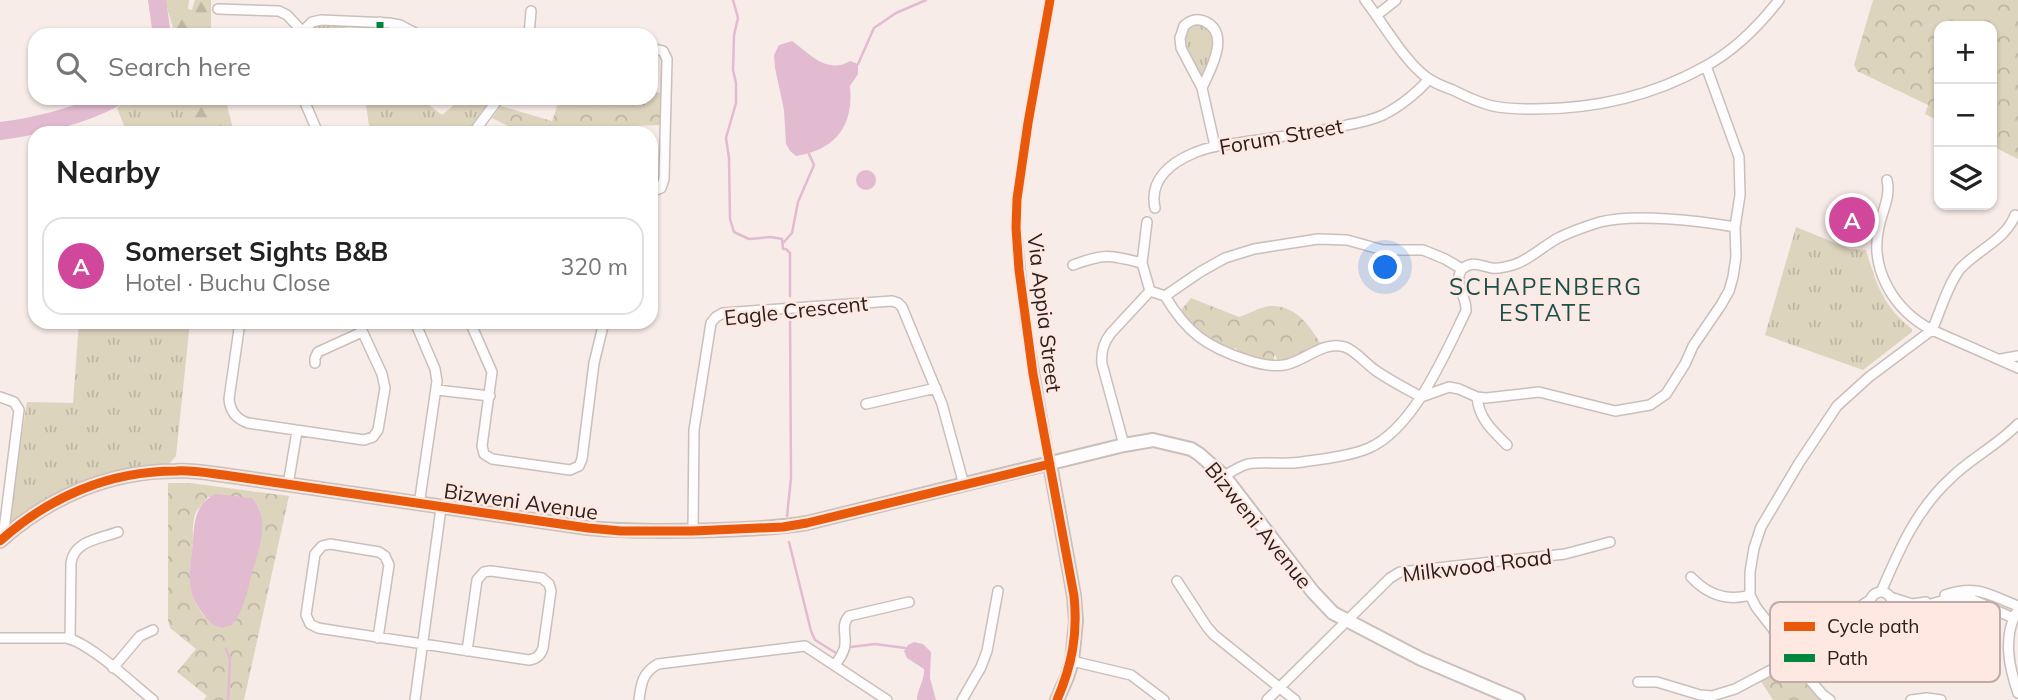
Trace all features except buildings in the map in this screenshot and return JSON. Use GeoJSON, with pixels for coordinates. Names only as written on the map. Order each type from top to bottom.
{"type":"FeatureCollection","features":[{"type":"Feature","properties":{"kind":"street","name":"Via Appia Street"},"geometry":{"type":"LineString","coordinates":[[1049,464],[1025,320],[1016,228],[1017,199],[1028,123],[1050,0]]}},
{"type":"Feature","properties":{"kind":"street"},"geometry":{"type":"LineString","coordinates":[[1366,0],[1417,69],[1429,79],[1492,106],[1519,109],[1578,107],[1649,92],[1706,66],[1744,40],[1779,0]]}},
{"type":"Feature","properties":{"kind":"street"},"geometry":{"type":"LineString","coordinates":[[1377,15],[1396,0]]}},
{"type":"Feature","properties":{"kind":"street"},"geometry":{"type":"LineString","coordinates":[[218,9],[279,11],[287,15],[296,28]]}},
{"type":"Feature","properties":{"kind":"street"},"geometry":{"type":"LineString","coordinates":[[530,28],[531,11]]}},
{"type":"Feature","properties":{"kind":"street"},"geometry":{"type":"LineString","coordinates":[[1202,88],[1214,62],[1218,44],[1213,28],[1202,20],[1195,19],[1188,22],[1181,31],[1181,43],[1202,88],[1216,146]]}},
{"type":"Feature","properties":{"kind":"street"},"geometry":{"type":"LineString","coordinates":[[305,28],[317,20],[380,22],[406,28]]}},
{"type":"Feature","properties":{"kind":"street"},"geometry":{"type":"LineString","coordinates":[[380,22],[380,28]]}},
{"type":"Feature","properties":{"kind":"street"},"geometry":{"type":"LineString","coordinates":[[658,50],[667,59],[664,179],[658,189]]}},
{"type":"Feature","properties":{"kind":"street"},"geometry":{"type":"LineString","coordinates":[[1421,397],[1449,387],[1486,398],[1539,392],[1615,411],[1650,405],[1661,399],[1673,385],[1693,346],[1729,291],[1733,277],[1735,227],[1740,195],[1739,158],[1706,66]]}},
{"type":"Feature","properties":{"kind":"street","name":"Forum Street"},"geometry":{"type":"LineString","coordinates":[[1154,208],[1152,197],[1158,180],[1178,161],[1195,153],[1216,146],[1330,129],[1371,119],[1382,115],[1420,90],[1429,79]]}},
{"type":"Feature","properties":{"kind":"street"},"geometry":{"type":"LineString","coordinates":[[306,105],[315,126]]}},
{"type":"Feature","properties":{"kind":"street"},"geometry":{"type":"LineString","coordinates":[[478,126],[494,105]]}},
{"type":"Feature","properties":{"kind":"street"},"geometry":{"type":"LineString","coordinates":[[1887,180],[1889,191],[1878,230],[1877,251],[1881,273],[1899,306],[1917,322],[1932,330],[2018,368]]}},
{"type":"Feature","properties":{"kind":"street"},"geometry":{"type":"LineString","coordinates":[[1770,625],[1750,595],[1750,572],[1761,527],[1837,406],[1869,377],[1932,330],[1956,275],[1972,258],[2008,230],[2015,215]]}},
{"type":"Feature","properties":{"kind":"street"},"geometry":{"type":"LineString","coordinates":[[1224,476],[1248,464],[1291,464],[1366,450],[1383,441],[1398,428],[1415,408],[1466,311],[1458,274],[1466,265],[1475,263],[1504,268],[1518,264],[1557,238],[1602,221],[1626,218],[1735,227]]}},
{"type":"Feature","properties":{"kind":"street"},"geometry":{"type":"LineString","coordinates":[[1147,222],[1142,263],[1150,291]]}},
{"type":"Feature","properties":{"kind":"street"},"geometry":{"type":"LineString","coordinates":[[1166,296],[1225,258],[1254,249],[1318,239],[1347,240],[1383,250],[1423,250],[1462,269]]}},
{"type":"Feature","properties":{"kind":"street"},"geometry":{"type":"LineString","coordinates":[[1073,265],[1108,256],[1142,263]]}},
{"type":"Feature","properties":{"kind":"street"},"geometry":{"type":"LineString","coordinates":[[1150,291],[1166,296],[1181,321],[1197,337],[1221,351],[1271,366],[1284,365],[1324,348],[1343,346],[1375,370],[1421,397]]}},
{"type":"Feature","properties":{"kind":"street"},"geometry":{"type":"LineString","coordinates":[[1124,445],[1102,364],[1102,351],[1106,338],[1150,291]]}},
{"type":"Feature","properties":{"kind":"street","name":"Eagle Crescent"},"geometry":{"type":"LineString","coordinates":[[693,531],[695,422],[710,327],[720,314],[895,301],[902,307],[936,388],[964,485]]}},
{"type":"Feature","properties":{"kind":"street"},"geometry":{"type":"LineString","coordinates":[[239,329],[229,400],[239,419],[248,423],[364,440],[376,434],[379,426],[384,381],[361,329]]}},
{"type":"Feature","properties":{"kind":"street"},"geometry":{"type":"LineString","coordinates":[[418,329],[435,369],[437,390],[419,505]]}},
{"type":"Feature","properties":{"kind":"street"},"geometry":{"type":"LineString","coordinates":[[473,329],[491,369],[492,378],[482,446],[486,456],[570,470],[576,468],[583,459],[587,410],[602,329]]}},
{"type":"Feature","properties":{"kind":"street"},"geometry":{"type":"LineString","coordinates":[[315,363],[318,352],[362,332]]}},
{"type":"Feature","properties":{"kind":"street"},"geometry":{"type":"LineString","coordinates":[[2001,359],[2018,356]]}},
{"type":"Feature","properties":{"kind":"street"},"geometry":{"type":"LineString","coordinates":[[866,404],[936,388]]}},
{"type":"Feature","properties":{"kind":"street"},"geometry":{"type":"LineString","coordinates":[[437,390],[489,396]]}},
{"type":"Feature","properties":{"kind":"street"},"geometry":{"type":"LineString","coordinates":[[0,397],[14,402],[19,410],[2,539]]}},
{"type":"Feature","properties":{"kind":"street"},"geometry":{"type":"LineString","coordinates":[[1477,397],[1478,409],[1483,419],[1507,446]]}},
{"type":"Feature","properties":{"kind":"street"},"geometry":{"type":"LineString","coordinates":[[1889,602],[1886,595],[1903,541],[1923,509],[1949,479],[2018,424]]}},
{"type":"Feature","properties":{"kind":"street"},"geometry":{"type":"LineString","coordinates":[[288,485],[297,430]]}},
{"type":"Feature","properties":{"kind":"street","name":"Bizweni Avenue"},"geometry":{"type":"LineString","coordinates":[[2,539],[33,514],[70,494],[110,479],[178,470],[588,528],[621,531],[765,528],[795,525],[1153,440],[1191,449],[1208,460],[1224,476],[1313,592],[1334,613],[1421,659],[1518,700]]}},
{"type":"Feature","properties":{"kind":"street"},"geometry":{"type":"LineString","coordinates":[[1049,464],[1074,596],[1076,629],[1072,661],[1057,700]]}},
{"type":"Feature","properties":{"kind":"street"},"geometry":{"type":"LineString","coordinates":[[415,700],[441,508]]}},
{"type":"Feature","properties":{"kind":"street"},"geometry":{"type":"LineString","coordinates":[[71,639],[73,553],[83,544],[118,532]]}},
{"type":"Feature","properties":{"kind":"street","name":"Milkwood Road"},"geometry":{"type":"LineString","coordinates":[[1267,700],[1346,621],[1400,572],[1565,554],[1610,542]]}},
{"type":"Feature","properties":{"kind":"street"},"geometry":{"type":"LineString","coordinates":[[378,638],[387,559],[376,551],[330,544],[322,546],[315,554],[306,615],[308,621],[318,628],[378,638],[528,660],[538,657],[543,648],[551,594],[548,582],[542,578],[491,571],[481,575],[477,580],[467,651]]}},
{"type":"Feature","properties":{"kind":"street"},"geometry":{"type":"LineString","coordinates":[[1690,577],[1700,586],[1728,598],[1750,595]]}},
{"type":"Feature","properties":{"kind":"street"},"geometry":{"type":"LineString","coordinates":[[1177,581],[1214,635],[1295,700]]}},
{"type":"Feature","properties":{"kind":"street"},"geometry":{"type":"LineString","coordinates":[[1926,602],[1956,591],[1996,602]]}},
{"type":"Feature","properties":{"kind":"street"},"geometry":{"type":"LineString","coordinates":[[962,700],[985,659],[998,592]]}},
{"type":"Feature","properties":{"kind":"street"},"geometry":{"type":"LineString","coordinates":[[1938,602],[1968,593]]}},
{"type":"Feature","properties":{"kind":"street"},"geometry":{"type":"LineString","coordinates":[[1867,602],[1874,594],[1886,595],[1904,602]]}},
{"type":"Feature","properties":{"kind":"street"},"geometry":{"type":"LineString","coordinates":[[835,665],[844,650],[844,623],[849,616],[909,602]]}},
{"type":"Feature","properties":{"kind":"street"},"geometry":{"type":"LineString","coordinates":[[2000,603],[2018,607],[2013,618],[2008,657],[2018,693]]}},
{"type":"Feature","properties":{"kind":"street"},"geometry":{"type":"LineString","coordinates":[[2000,608],[2013,618]]}},
{"type":"Feature","properties":{"kind":"street"},"geometry":{"type":"LineString","coordinates":[[113,668],[140,636],[153,630]]}},
{"type":"Feature","properties":{"kind":"street"},"geometry":{"type":"LineString","coordinates":[[0,638],[71,639],[83,644],[153,700]]}},
{"type":"Feature","properties":{"kind":"street"},"geometry":{"type":"LineString","coordinates":[[639,700],[643,677],[658,664],[805,646],[887,700]]}},
{"type":"Feature","properties":{"kind":"street"},"geometry":{"type":"LineString","coordinates":[[1072,661],[1131,675],[1164,700]]}},
{"type":"Feature","properties":{"kind":"street"},"geometry":{"type":"LineString","coordinates":[[1638,682],[1657,682],[1712,696],[1735,689],[1770,669]]}},
{"type":"Feature","properties":{"kind":"street"},"geometry":{"type":"LineString","coordinates":[[1812,682],[1830,700]]}},
{"type":"Feature","properties":{"kind":"street"},"geometry":{"type":"LineString","coordinates":[[1911,700],[1941,700]]}},
{"type":"Feature","properties":{"kind":"green space"},"geometry":{"type":"Polygon","coordinates":[[[165,0],[189,0],[188,9],[192,10],[195,0],[211,0],[211,28],[173,28],[165,0]]]}},
{"type":"Feature","properties":{"kind":"green space"},"geometry":{"type":"Polygon","coordinates":[[[1873,0],[2018,0],[2018,159],[1997,148],[1997,21],[1934,21],[1934,118],[1925,114],[1928,105],[1857,71],[1854,65],[1873,0]]]}},
{"type":"Feature","properties":{"kind":"green space"},"geometry":{"type":"Polygon","coordinates":[[[1201,23],[1211,35],[1213,47],[1202,75],[1199,74],[1185,44],[1186,31],[1201,23]]]}},
{"type":"Feature","properties":{"kind":"green space"},"geometry":{"type":"Polygon","coordinates":[[[346,25],[346,28],[310,28],[346,25]]]}},
{"type":"Feature","properties":{"kind":"green space"},"geometry":{"type":"Polygon","coordinates":[[[658,93],[662,93],[661,125],[508,126],[492,118],[501,106],[552,121],[558,105],[658,105],[658,93]]]}},
{"type":"Feature","properties":{"kind":"green space"},"geometry":{"type":"Polygon","coordinates":[[[121,105],[227,105],[232,126],[124,126],[117,108],[121,105]]]}},
{"type":"Feature","properties":{"kind":"green space"},"geometry":{"type":"Polygon","coordinates":[[[184,105],[227,105],[232,126],[197,126],[198,123],[184,105]]]}},
{"type":"Feature","properties":{"kind":"green space"},"geometry":{"type":"Polygon","coordinates":[[[366,105],[429,105],[442,115],[454,105],[489,105],[472,126],[369,125],[366,105]]]}},
{"type":"Feature","properties":{"kind":"green space"},"geometry":{"type":"Polygon","coordinates":[[[1796,227],[1850,249],[1866,250],[1887,303],[1912,329],[1912,332],[1863,370],[1765,335],[1796,227]]]}},
{"type":"Feature","properties":{"kind":"green space"},"geometry":{"type":"Polygon","coordinates":[[[1191,298],[1239,317],[1267,306],[1288,309],[1302,318],[1322,346],[1284,362],[1275,355],[1270,362],[1234,352],[1236,348],[1228,352],[1210,339],[1208,341],[1180,315],[1191,298]]]}},
{"type":"Feature","properties":{"kind":"green space"},"geometry":{"type":"Polygon","coordinates":[[[78,329],[189,329],[176,456],[168,465],[123,471],[84,482],[48,499],[10,523],[8,521],[27,402],[73,403],[78,329]]]}},
{"type":"Feature","properties":{"kind":"green space"},"geometry":{"type":"Polygon","coordinates":[[[168,483],[190,483],[289,496],[244,700],[204,700],[207,696],[177,672],[196,649],[170,628],[168,483]],[[208,497],[194,518],[190,575],[192,594],[201,612],[218,626],[224,627],[233,623],[257,555],[260,510],[252,498],[208,497]]]}},
{"type":"Feature","properties":{"kind":"green space"},"geometry":{"type":"Polygon","coordinates":[[[1770,675],[1770,682],[1807,682],[1823,700],[1773,700],[1760,680],[1770,675]]]}},
{"type":"Feature","properties":{"kind":"shaded area"},"geometry":{"type":"Polygon","coordinates":[[[792,41],[826,64],[842,65],[850,61],[858,64],[858,74],[850,86],[849,113],[840,133],[822,148],[796,156],[786,144],[784,110],[774,55],[779,45],[792,41]]]}},
{"type":"Feature","properties":{"kind":"shaded area"},"geometry":{"type":"Polygon","coordinates":[[[866,170],[873,173],[876,180],[873,187],[866,190],[859,187],[856,180],[859,173],[866,170]]]}},
{"type":"Feature","properties":{"kind":"shaded area"},"geometry":{"type":"Polygon","coordinates":[[[216,494],[252,498],[262,520],[260,544],[242,607],[235,621],[224,627],[211,623],[198,606],[193,598],[190,580],[197,514],[204,503],[216,494]]]}},
{"type":"Feature","properties":{"kind":"shaded area"},"geometry":{"type":"Polygon","coordinates":[[[914,642],[923,644],[931,652],[930,678],[936,700],[917,700],[924,669],[907,658],[904,651],[914,642]]]}},
{"type":"Feature","properties":{"kind":"waterway"},"geometry":{"type":"LineString","coordinates":[[157,0],[161,28]]}},
{"type":"Feature","properties":{"kind":"waterway"},"geometry":{"type":"LineString","coordinates":[[733,0],[738,18],[734,35],[733,70],[736,103],[726,138],[730,219],[734,232],[749,239],[782,239],[783,249],[790,253],[790,296]]}},
{"type":"Feature","properties":{"kind":"waterway"},"geometry":{"type":"LineString","coordinates":[[858,64],[874,28],[896,13],[926,0]]}},
{"type":"Feature","properties":{"kind":"waterway"},"geometry":{"type":"LineString","coordinates":[[32,126],[99,105]]}},
{"type":"Feature","properties":{"kind":"waterway"},"geometry":{"type":"LineString","coordinates":[[0,131],[28,127]]}},
{"type":"Feature","properties":{"kind":"waterway"},"geometry":{"type":"LineString","coordinates":[[783,243],[792,233],[798,202],[814,165],[809,154]]}},
{"type":"Feature","properties":{"kind":"waterway"},"geometry":{"type":"LineString","coordinates":[[787,516],[791,478],[790,316]]}},
{"type":"Feature","properties":{"kind":"waterway"},"geometry":{"type":"LineString","coordinates":[[789,542],[811,631],[815,640],[836,653]]}},
{"type":"Feature","properties":{"kind":"waterway"},"geometry":{"type":"LineString","coordinates":[[851,647],[875,644],[905,648]]}},
{"type":"Feature","properties":{"kind":"waterway"},"geometry":{"type":"LineString","coordinates":[[226,649],[230,659],[228,700]]}},
{"type":"Feature","properties":{"kind":"marked path"},"geometry":{"type":"LineString","coordinates":[[380,22],[380,28]]}},
{"type":"Feature","properties":{"kind":"cycle path"},"geometry":{"type":"LineString","coordinates":[[1050,0],[1028,123],[1017,199],[1016,228],[1033,374],[1074,596],[1073,649],[1057,700]]}},
{"type":"Feature","properties":{"kind":"cycle path"},"geometry":{"type":"LineString","coordinates":[[0,541],[39,512],[81,490],[127,476],[151,472],[206,473],[588,528],[693,531],[783,527],[807,523],[1050,464]]}},
{"type":"Feature","properties":{"kind":"place","name":"Somerset Sights B&B"},"geometry":{"type":"Point","coordinates":[1852,220]}},
{"type":"Feature","properties":{"kind":"district","name":"SCHAPENBERG ESTATE"},"geometry":{"type":"Point","coordinates":[1546,299]}}]}
